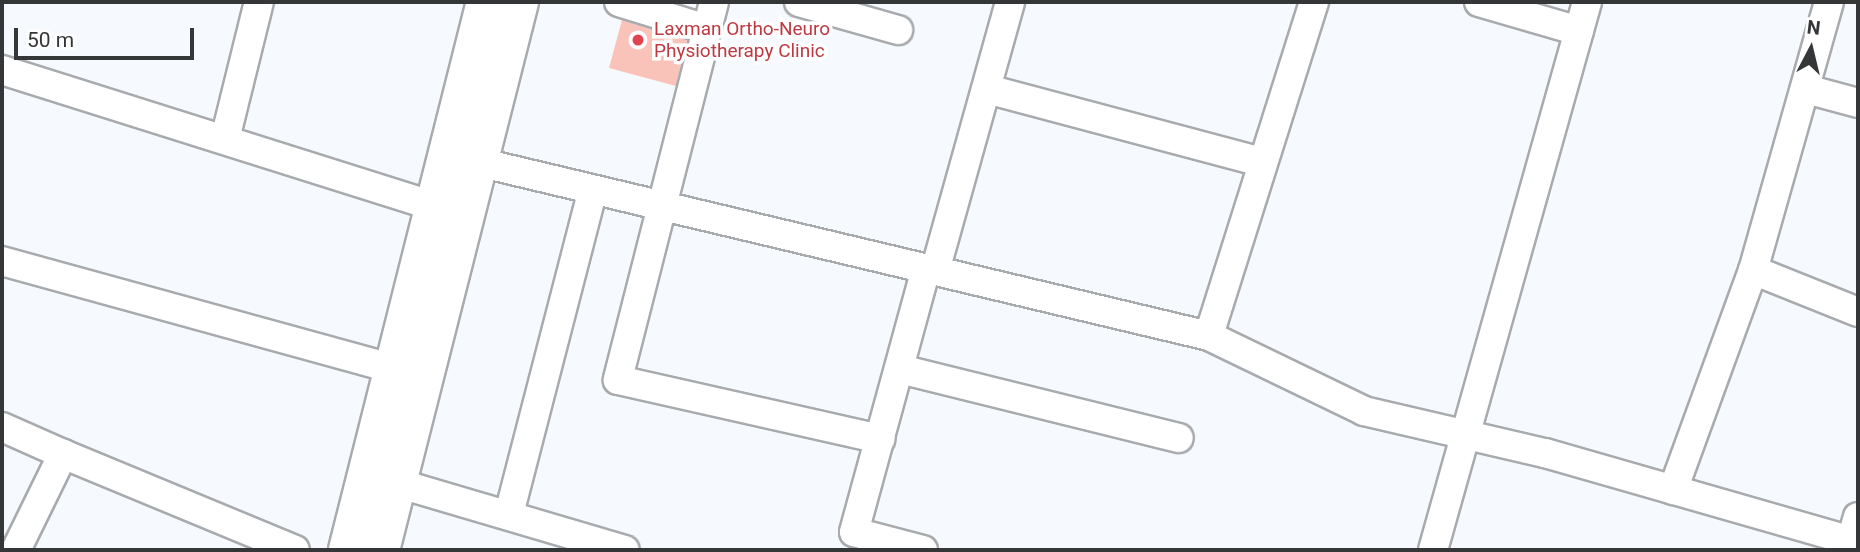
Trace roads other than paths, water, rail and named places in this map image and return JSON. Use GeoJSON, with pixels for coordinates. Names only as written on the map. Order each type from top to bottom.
{"type":"FeatureCollection","features":[{"type":"Feature","properties":{"kind":"street"},"geometry":{"type":"LineString","coordinates":[[225,139],[259,2]]}},
{"type":"Feature","properties":{"kind":"street"},"geometry":{"type":"LineString","coordinates":[[348,550],[383,479],[446,210],[486,2]]}},
{"type":"Feature","properties":{"kind":"street"},"geometry":{"type":"LineString","coordinates":[[380,550],[383,479],[394,369],[446,210],[474,161],[519,2]]}},
{"type":"Feature","properties":{"kind":"street"},"geometry":{"type":"LineString","coordinates":[[619,2],[707,29]]}},
{"type":"Feature","properties":{"kind":"street"},"geometry":{"type":"LineString","coordinates":[[714,2],[618,380],[880,439]]}},
{"type":"Feature","properties":{"kind":"street"},"geometry":{"type":"LineString","coordinates":[[799,2],[898,30]]}},
{"type":"Feature","properties":{"kind":"street"},"geometry":{"type":"LineString","coordinates":[[923,550],[851,541],[1010,2]]}},
{"type":"Feature","properties":{"kind":"street"},"geometry":{"type":"LineString","coordinates":[[1209,336],[1261,162],[1314,2]]}},
{"type":"Feature","properties":{"kind":"street"},"geometry":{"type":"LineString","coordinates":[[1479,2],[1578,31]]}},
{"type":"Feature","properties":{"kind":"street"},"geometry":{"type":"LineString","coordinates":[[1433,550],[1587,2]]}},
{"type":"Feature","properties":{"kind":"street"},"geometry":{"type":"LineString","coordinates":[[1673,490],[1753,270],[1829,2]]}},
{"type":"Feature","properties":{"kind":"street"},"geometry":{"type":"LineString","coordinates":[[2,70],[446,210]]}},
{"type":"Feature","properties":{"kind":"street"},"geometry":{"type":"LineString","coordinates":[[986,89],[1261,162]]}},
{"type":"Feature","properties":{"kind":"street"},"geometry":{"type":"LineString","coordinates":[[1806,89],[1858,103]]}},
{"type":"Feature","properties":{"kind":"street"},"geometry":{"type":"LineString","coordinates":[[474,161],[1209,336],[1364,411],[1856,534]]}},
{"type":"Feature","properties":{"kind":"street"},"geometry":{"type":"LineString","coordinates":[[509,514],[593,190]]}},
{"type":"Feature","properties":{"kind":"street"},"geometry":{"type":"LineString","coordinates":[[2,261],[394,369]]}},
{"type":"Feature","properties":{"kind":"street"},"geometry":{"type":"LineString","coordinates":[[1753,270],[1858,312]]}},
{"type":"Feature","properties":{"kind":"street"},"geometry":{"type":"LineString","coordinates":[[900,369],[1179,438]]}},
{"type":"Feature","properties":{"kind":"street"},"geometry":{"type":"LineString","coordinates":[[2,427],[295,550]]}},
{"type":"Feature","properties":{"kind":"street"},"geometry":{"type":"LineString","coordinates":[[16,550],[63,454]]}},
{"type":"Feature","properties":{"kind":"street"},"geometry":{"type":"LineString","coordinates":[[383,479],[509,514],[569,542],[625,550]]}},
{"type":"Feature","properties":{"kind":"place","name":"Laxman Ortho-Neuro Physiotherapy Clinic"},"geometry":{"type":"Point","coordinates":[638,40]}}]}
